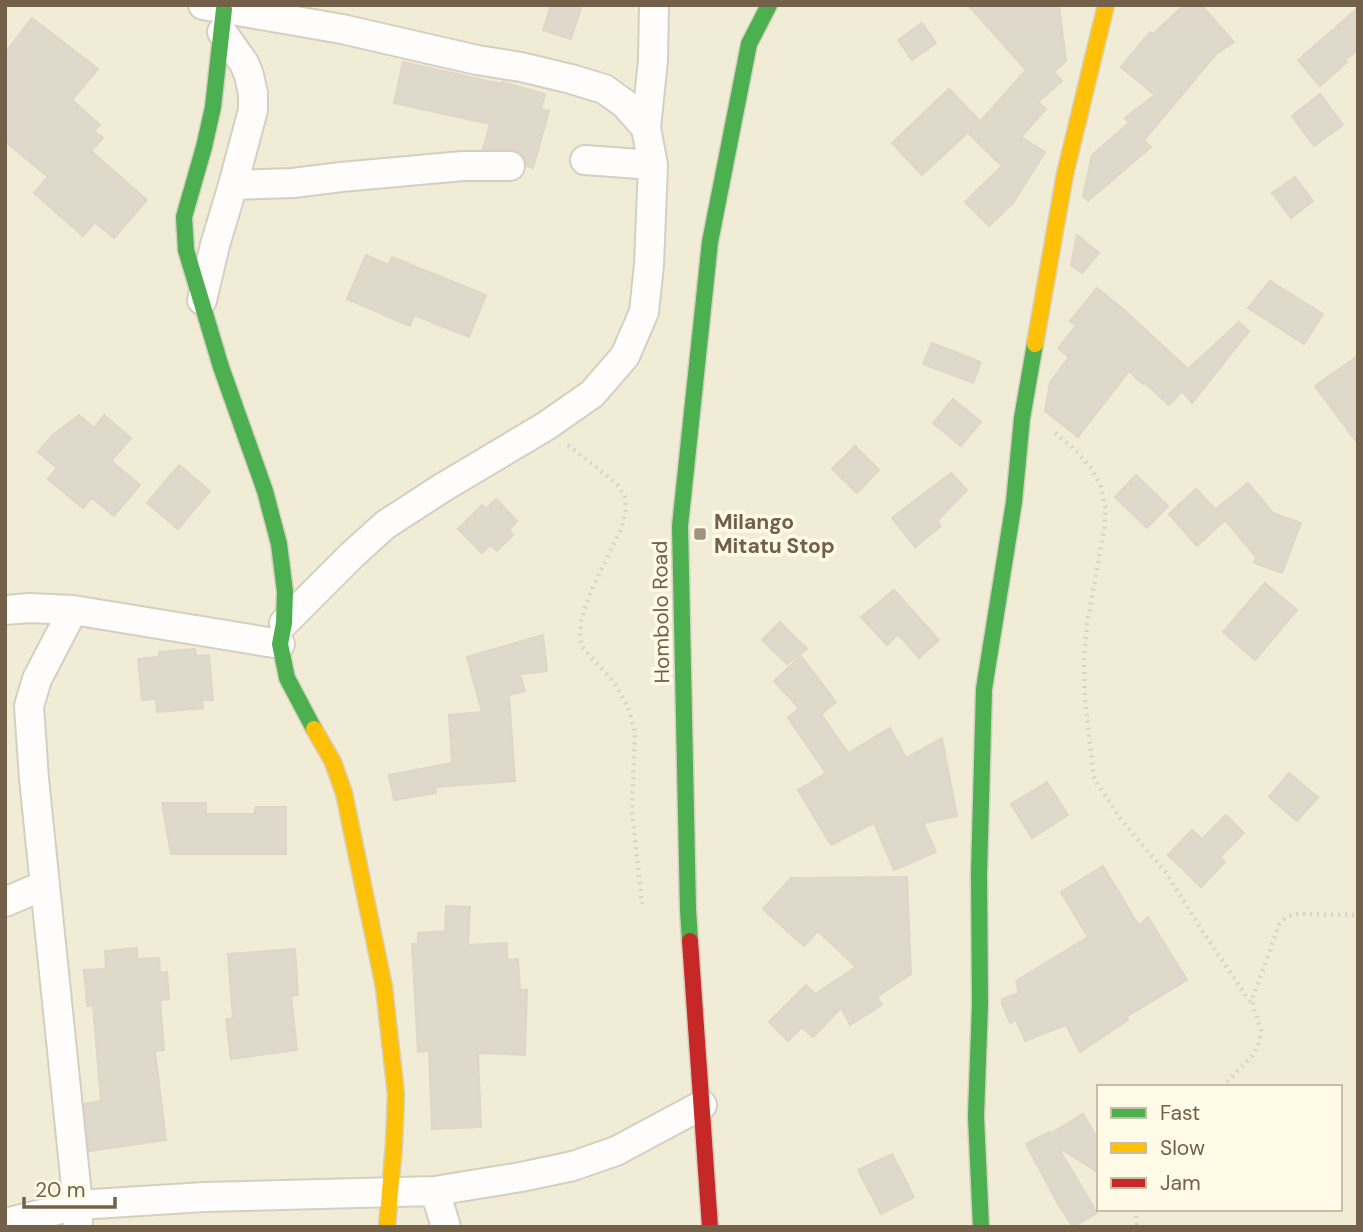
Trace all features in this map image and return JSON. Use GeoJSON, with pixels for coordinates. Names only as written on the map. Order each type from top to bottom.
{"type":"FeatureCollection","features":[{"type":"Feature","properties":{"kind":"street"},"geometry":{"type":"LineString","coordinates":[[282,634],[352,555],[385,525],[546,426],[592,394],[625,356],[644,312],[649,265],[653,165],[646,128],[653,60],[654,5]]}},
{"type":"Feature","properties":{"kind":"street","name":"Hombolo Road"},"geometry":{"type":"LineString","coordinates":[[710,1227],[688,909],[680,526],[710,242],[749,44],[769,5]]}},
{"type":"Feature","properties":{"kind":"street"},"geometry":{"type":"LineString","coordinates":[[981,1227],[976,1116],[984,689],[1014,502],[1022,418],[1065,174],[1106,5]]}},
{"type":"Feature","properties":{"kind":"street"},"geometry":{"type":"LineString","coordinates":[[216,16],[287,19],[571,79],[604,89],[625,104],[646,128]]}},
{"type":"Feature","properties":{"kind":"street"},"geometry":{"type":"LineString","coordinates":[[202,300],[253,110],[253,94],[244,62],[216,16]]}},
{"type":"Feature","properties":{"kind":"street"},"geometry":{"type":"LineString","coordinates":[[216,16],[213,107],[184,217],[186,250],[221,368],[265,491],[279,544],[285,592],[282,634],[287,678],[333,762],[344,793],[384,987],[396,1094],[387,1227]]}},
{"type":"Feature","properties":{"kind":"street"},"geometry":{"type":"LineString","coordinates":[[585,160],[653,165]]}},
{"type":"Feature","properties":{"kind":"street"},"geometry":{"type":"LineString","coordinates":[[233,185],[293,183],[463,166],[510,166]]}},
{"type":"Feature","properties":{"kind":"street"},"geometry":{"type":"LineString","coordinates":[[5,610],[73,610],[282,634]]}},
{"type":"Feature","properties":{"kind":"street"},"geometry":{"type":"LineString","coordinates":[[73,610],[37,679],[29,706],[78,1216]]}},
{"type":"Feature","properties":{"kind":"street"},"geometry":{"type":"LineString","coordinates":[[5,902],[45,885]]}},
{"type":"Feature","properties":{"kind":"street"},"geometry":{"type":"LineString","coordinates":[[5,1223],[78,1216],[204,1197],[435,1191],[521,1177],[573,1166],[616,1151],[702,1105]]}},
{"type":"Feature","properties":{"kind":"street"},"geometry":{"type":"LineString","coordinates":[[435,1191],[446,1227]]}},
{"type":"Feature","properties":{"kind":"path"},"geometry":{"type":"LineString","coordinates":[[1022,418],[1052,431],[1072,447],[1092,468],[1101,487],[1105,525],[1087,624],[1084,660],[1085,699],[1094,779],[1123,822],[1167,874],[1253,1006],[1261,1030],[1260,1040],[1254,1054],[1224,1085]]}},
{"type":"Feature","properties":{"kind":"path"},"geometry":{"type":"LineString","coordinates":[[546,426],[617,484],[625,496],[622,527],[591,591],[581,620],[580,637],[582,648],[614,682],[627,705],[635,731],[632,813],[642,904]]}},
{"type":"Feature","properties":{"kind":"path"},"geometry":{"type":"LineString","coordinates":[[1253,1006],[1254,991],[1283,920],[1289,915],[1297,914],[1358,915]]}},
{"type":"Feature","properties":{"kind":"shaded area"},"geometry":{"type":"Polygon","coordinates":[[[5,5],[1358,5],[1358,1227],[5,1227],[5,5]]]}},
{"type":"Feature","properties":{"kind":"building"},"geometry":{"type":"Polygon","coordinates":[[[551,5],[582,5],[571,39],[543,30],[551,5]]]}},
{"type":"Feature","properties":{"kind":"building"},"geometry":{"type":"Polygon","coordinates":[[[968,5],[1059,5],[1066,61],[1054,72],[1062,81],[1038,102],[1046,109],[1021,137],[1045,152],[1013,203],[989,226],[965,202],[1002,166],[969,134],[1026,70],[968,5]]]}},
{"type":"Feature","properties":{"kind":"building"},"geometry":{"type":"Polygon","coordinates":[[[1184,5],[1201,5],[1234,42],[1216,54],[1144,140],[1151,147],[1088,201],[1083,196],[1092,155],[1129,123],[1125,118],[1155,95],[1121,67],[1150,32],[1153,34],[1184,5]]]}},
{"type":"Feature","properties":{"kind":"building"},"geometry":{"type":"Polygon","coordinates":[[[1358,8],[1358,50],[1320,86],[1298,60],[1358,8]]]}},
{"type":"Feature","properties":{"kind":"building"},"geometry":{"type":"Polygon","coordinates":[[[32,18],[98,69],[72,100],[100,125],[94,131],[103,138],[91,151],[147,200],[114,238],[95,222],[83,236],[34,193],[48,177],[5,141],[5,53],[32,18]]]}},
{"type":"Feature","properties":{"kind":"building"},"geometry":{"type":"Polygon","coordinates":[[[922,23],[936,43],[912,60],[898,40],[922,23]]]}},
{"type":"Feature","properties":{"kind":"building"},"geometry":{"type":"Polygon","coordinates":[[[403,62],[501,84],[502,82],[545,94],[541,109],[549,111],[533,168],[527,166],[518,151],[483,149],[490,124],[394,103],[403,62]]]}},
{"type":"Feature","properties":{"kind":"building"},"geometry":{"type":"Polygon","coordinates":[[[949,89],[980,121],[922,175],[892,143],[949,89]]]}},
{"type":"Feature","properties":{"kind":"building"},"geometry":{"type":"Polygon","coordinates":[[[1320,94],[1343,125],[1314,146],[1292,116],[1320,94]]]}},
{"type":"Feature","properties":{"kind":"building"},"geometry":{"type":"Polygon","coordinates":[[[1295,177],[1313,201],[1291,218],[1272,193],[1295,177]]]}},
{"type":"Feature","properties":{"kind":"building"},"geometry":{"type":"Polygon","coordinates":[[[1077,235],[1099,253],[1082,273],[1071,265],[1077,235]]]}},
{"type":"Feature","properties":{"kind":"building"},"geometry":{"type":"Polygon","coordinates":[[[366,255],[388,265],[392,257],[486,295],[469,337],[414,315],[410,326],[347,299],[366,255]]]}},
{"type":"Feature","properties":{"kind":"building"},"geometry":{"type":"Polygon","coordinates":[[[1270,281],[1323,314],[1304,344],[1248,308],[1270,281]]]}},
{"type":"Feature","properties":{"kind":"building"},"geometry":{"type":"Polygon","coordinates":[[[1097,288],[1188,369],[1239,322],[1249,331],[1192,403],[1182,391],[1169,405],[1129,371],[1078,437],[1045,411],[1050,383],[1069,357],[1058,348],[1076,326],[1070,321],[1097,288]]]}},
{"type":"Feature","properties":{"kind":"building"},"geometry":{"type":"Polygon","coordinates":[[[932,343],[981,362],[973,383],[923,364],[932,343]]]}},
{"type":"Feature","properties":{"kind":"building"},"geometry":{"type":"Polygon","coordinates":[[[1358,356],[1358,444],[1315,386],[1358,356]]]}},
{"type":"Feature","properties":{"kind":"building"},"geometry":{"type":"Polygon","coordinates":[[[953,399],[981,422],[961,446],[933,423],[953,399]]]}},
{"type":"Feature","properties":{"kind":"building"},"geometry":{"type":"Polygon","coordinates":[[[79,415],[94,428],[104,415],[131,438],[111,461],[140,485],[114,516],[92,498],[83,508],[48,479],[57,468],[38,452],[54,434],[79,415]]]}},
{"type":"Feature","properties":{"kind":"building"},"geometry":{"type":"Polygon","coordinates":[[[855,446],[879,470],[857,493],[832,469],[855,446]]]}},
{"type":"Feature","properties":{"kind":"building"},"geometry":{"type":"Polygon","coordinates":[[[179,465],[210,491],[178,529],[147,503],[179,465]]]}},
{"type":"Feature","properties":{"kind":"building"},"geometry":{"type":"Polygon","coordinates":[[[951,473],[967,490],[937,521],[941,526],[915,547],[892,518],[951,473]]]}},
{"type":"Feature","properties":{"kind":"building"},"geometry":{"type":"Polygon","coordinates":[[[1136,475],[1168,506],[1147,528],[1115,497],[1136,475]]]}},
{"type":"Feature","properties":{"kind":"building"},"geometry":{"type":"Polygon","coordinates":[[[1248,483],[1273,513],[1301,523],[1282,573],[1254,563],[1256,557],[1225,520],[1197,546],[1169,514],[1196,489],[1218,512],[1216,509],[1248,483]]]}},
{"type":"Feature","properties":{"kind":"building"},"geometry":{"type":"Polygon","coordinates":[[[496,499],[517,521],[509,530],[513,535],[497,551],[490,545],[482,553],[458,529],[482,505],[486,509],[496,499]]]}},
{"type":"Feature","properties":{"kind":"building"},"geometry":{"type":"Polygon","coordinates":[[[1265,583],[1297,610],[1255,660],[1223,632],[1265,583]]]}},
{"type":"Feature","properties":{"kind":"building"},"geometry":{"type":"Polygon","coordinates":[[[894,590],[939,640],[919,658],[898,634],[887,645],[861,617],[894,590]]]}},
{"type":"Feature","properties":{"kind":"building"},"geometry":{"type":"Polygon","coordinates":[[[780,622],[807,649],[787,664],[762,640],[780,622]]]}},
{"type":"Feature","properties":{"kind":"building"},"geometry":{"type":"Polygon","coordinates":[[[543,635],[547,671],[520,674],[525,691],[509,695],[515,781],[435,787],[436,793],[394,800],[389,775],[452,763],[449,715],[482,712],[467,657],[543,635]]]}},
{"type":"Feature","properties":{"kind":"building"},"geometry":{"type":"Polygon","coordinates":[[[195,649],[196,656],[209,655],[213,700],[202,700],[203,708],[157,712],[156,699],[142,700],[138,659],[159,657],[159,652],[195,649]]]}},
{"type":"Feature","properties":{"kind":"building"},"geometry":{"type":"Polygon","coordinates":[[[801,656],[836,702],[821,714],[848,753],[890,728],[906,758],[942,738],[957,816],[923,823],[936,852],[894,870],[874,823],[831,845],[798,790],[826,773],[788,718],[799,708],[774,681],[801,656]]]}},
{"type":"Feature","properties":{"kind":"building"},"geometry":{"type":"Polygon","coordinates":[[[1289,773],[1318,797],[1297,821],[1269,797],[1289,773]]]}},
{"type":"Feature","properties":{"kind":"building"},"geometry":{"type":"Polygon","coordinates":[[[1047,782],[1068,815],[1032,838],[1011,804],[1047,782]]]}},
{"type":"Feature","properties":{"kind":"building"},"geometry":{"type":"Polygon","coordinates":[[[162,803],[206,803],[206,814],[254,814],[256,807],[286,807],[286,854],[171,854],[162,803]]]}},
{"type":"Feature","properties":{"kind":"building"},"geometry":{"type":"Polygon","coordinates":[[[1226,815],[1244,833],[1220,857],[1225,862],[1201,887],[1168,855],[1192,830],[1202,839],[1226,815]]]}},
{"type":"Feature","properties":{"kind":"building"},"geometry":{"type":"Polygon","coordinates":[[[1103,866],[1139,926],[1148,917],[1187,980],[1126,1017],[1128,1020],[1080,1052],[1066,1025],[1025,1041],[1016,1020],[1010,1023],[1002,999],[1019,993],[1016,981],[1088,937],[1061,892],[1103,866]]]}},
{"type":"Feature","properties":{"kind":"building"},"geometry":{"type":"Polygon","coordinates":[[[907,877],[911,974],[877,997],[882,1005],[850,1025],[841,1008],[813,1037],[802,1027],[788,1041],[769,1022],[806,985],[815,994],[856,967],[818,931],[804,946],[763,909],[791,878],[907,877]]]}},
{"type":"Feature","properties":{"kind":"building"},"geometry":{"type":"Polygon","coordinates":[[[446,906],[470,907],[468,945],[507,943],[507,960],[518,959],[520,990],[527,990],[525,1055],[478,1053],[481,1127],[432,1129],[429,1051],[418,1052],[412,944],[418,944],[418,933],[445,931],[446,906]]]}},
{"type":"Feature","properties":{"kind":"building"},"geometry":{"type":"Polygon","coordinates":[[[137,948],[137,959],[159,958],[160,973],[167,972],[169,999],[160,1000],[164,1050],[155,1051],[166,1140],[89,1151],[84,1104],[101,1101],[93,1005],[87,1006],[84,970],[106,969],[105,951],[137,948]]]}},
{"type":"Feature","properties":{"kind":"building"},"geometry":{"type":"Polygon","coordinates":[[[295,949],[298,995],[291,996],[297,1050],[231,1059],[226,1019],[233,1018],[228,954],[295,949]]]}},
{"type":"Feature","properties":{"kind":"building"},"geometry":{"type":"Polygon","coordinates":[[[1083,1114],[1097,1138],[1097,1172],[1058,1147],[1097,1213],[1073,1227],[1026,1144],[1049,1132],[1050,1134],[1083,1114]]]}},
{"type":"Feature","properties":{"kind":"building"},"geometry":{"type":"Polygon","coordinates":[[[892,1154],[914,1197],[881,1214],[858,1170],[892,1154]]]}},
{"type":"Feature","properties":{"kind":"traffic: fast"},"geometry":{"type":"LineString","coordinates":[[690,941],[680,526],[710,242],[749,44],[769,5]]}},
{"type":"Feature","properties":{"kind":"traffic: fast"},"geometry":{"type":"LineString","coordinates":[[224,9],[213,107],[184,217],[186,250],[221,367],[265,491],[279,544],[285,592],[280,644],[287,678],[314,729]]}},
{"type":"Feature","properties":{"kind":"traffic: fast"},"geometry":{"type":"LineString","coordinates":[[981,1227],[976,1116],[984,689],[1014,502],[1022,418],[1035,344]]}},
{"type":"Feature","properties":{"kind":"traffic: slow"},"geometry":{"type":"LineString","coordinates":[[1035,344],[1065,174],[1106,5]]}},
{"type":"Feature","properties":{"kind":"traffic: slow"},"geometry":{"type":"LineString","coordinates":[[314,729],[333,762],[344,793],[384,987],[396,1094],[387,1227]]}},
{"type":"Feature","properties":{"kind":"traffic: jam"},"geometry":{"type":"LineString","coordinates":[[690,941],[710,1227]]}},
{"type":"Feature","properties":{"kind":"place","name":"Milango Mitatu Stop"},"geometry":{"type":"Point","coordinates":[700,534]}}]}
